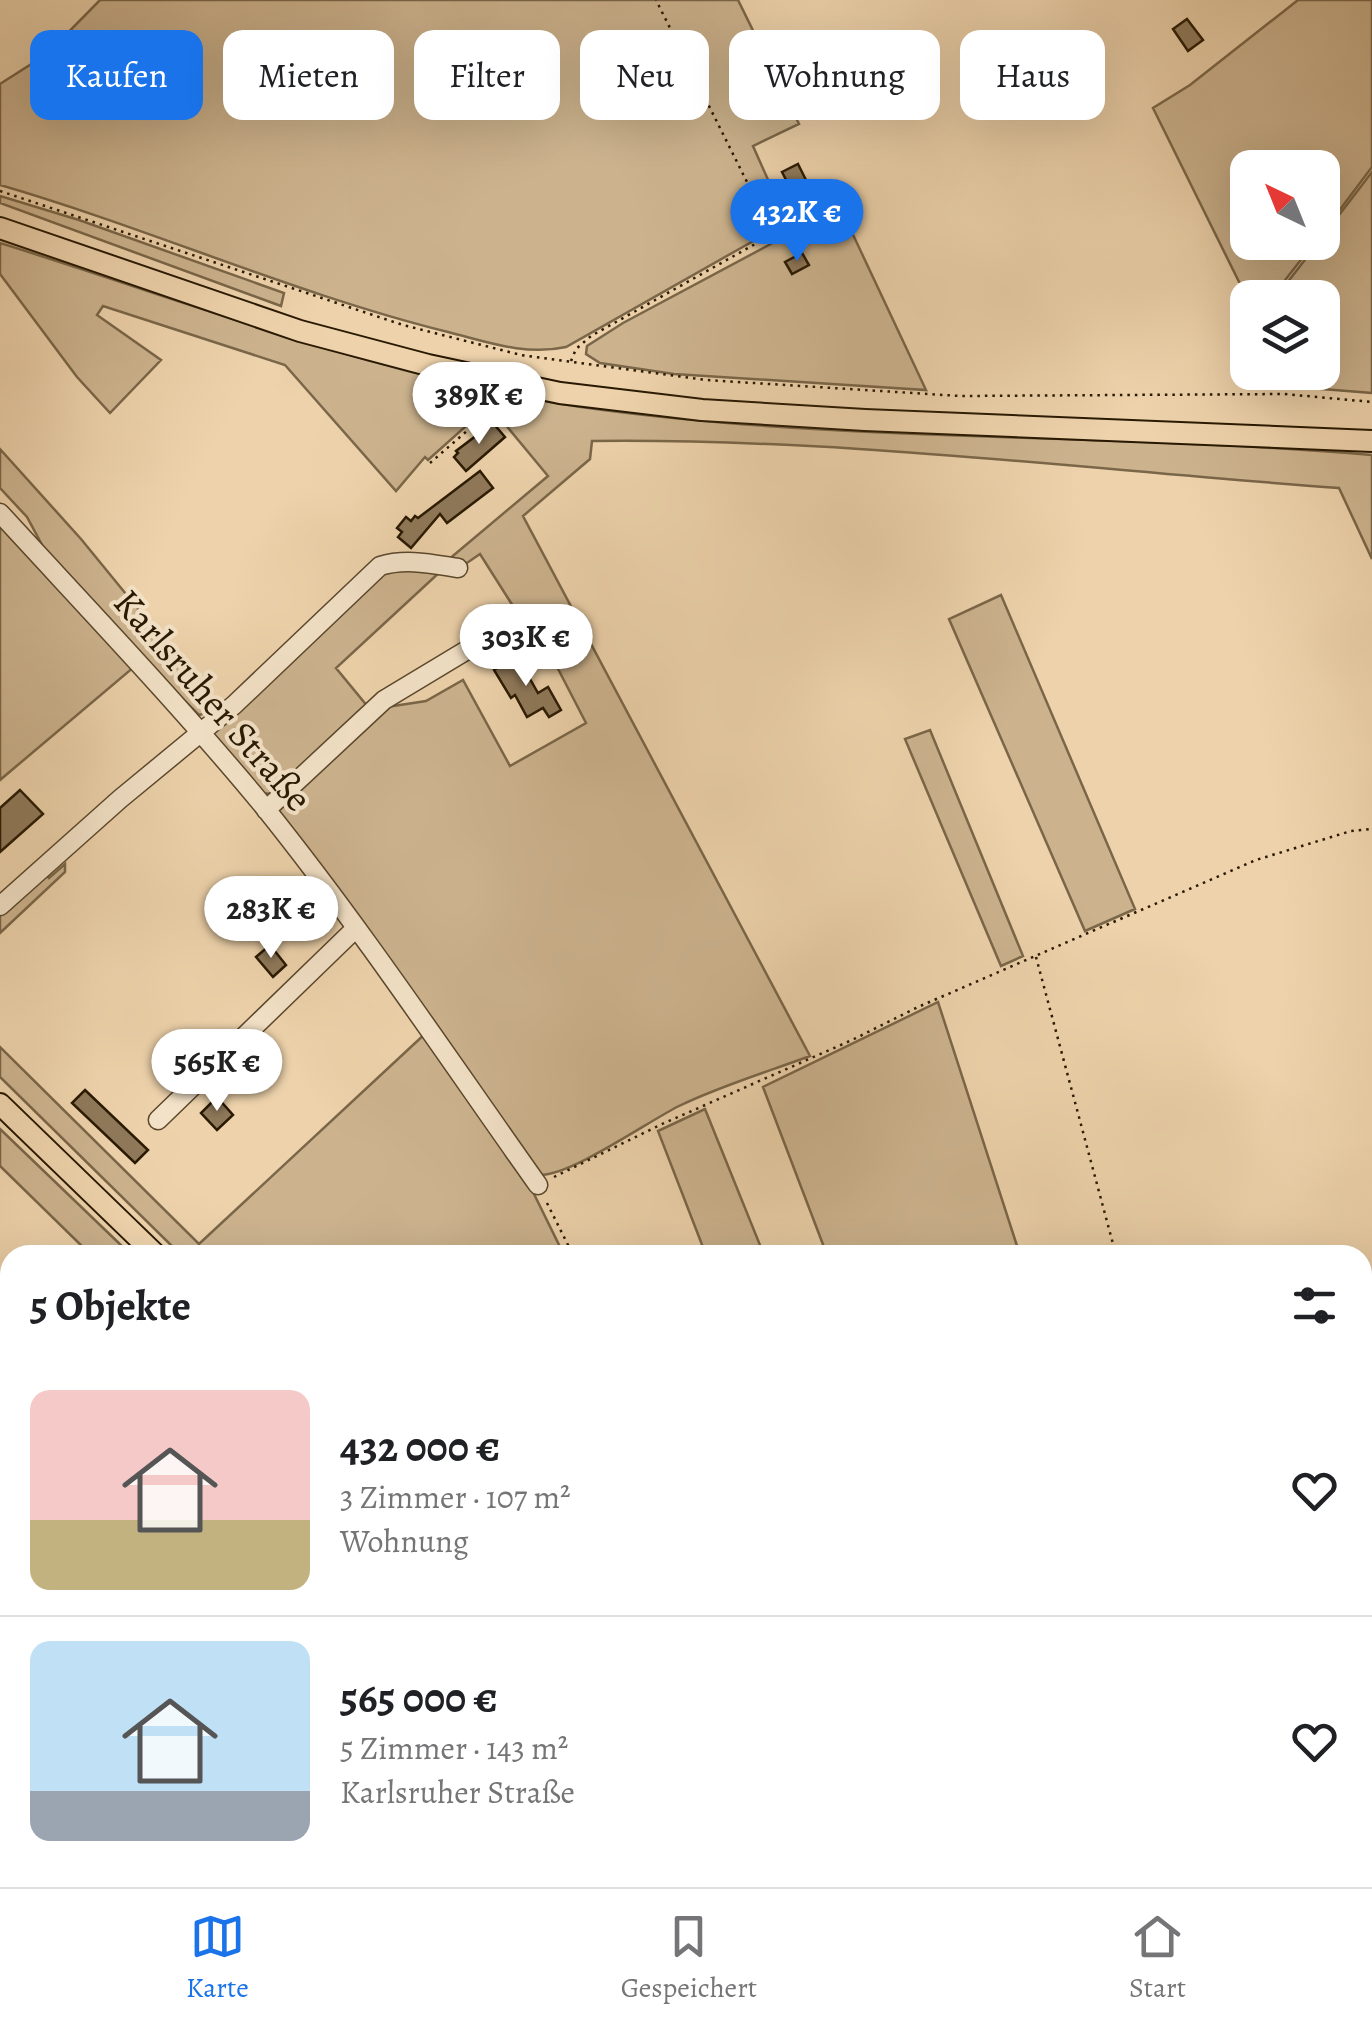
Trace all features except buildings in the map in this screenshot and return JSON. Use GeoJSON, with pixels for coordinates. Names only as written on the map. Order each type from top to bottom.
{"type":"FeatureCollection","features":[{"type":"Feature","properties":{"kind":"main road"},"geometry":{"type":"LineString","coordinates":[[0,228],[300,331],[428,366],[560,393],[702,410],[865,420],[1372,440]]}},
{"type":"Feature","properties":{"kind":"main road"},"geometry":{"type":"LineString","coordinates":[[0,1104],[146,1245]]}},
{"type":"Feature","properties":{"kind":"street","name":"Karlsruher Straße"},"geometry":{"type":"LineString","coordinates":[[0,512],[266,810],[405,993],[538,1185]]}},
{"type":"Feature","properties":{"kind":"street"},"geometry":{"type":"LineString","coordinates":[[0,906],[305,640],[380,566],[411,562],[458,568]]}},
{"type":"Feature","properties":{"kind":"street"},"geometry":{"type":"LineString","coordinates":[[266,810],[384,700],[467,650]]}},
{"type":"Feature","properties":{"kind":"street"},"geometry":{"type":"LineString","coordinates":[[158,1120],[356,929]]}},
{"type":"Feature","properties":{"kind":"path"},"geometry":{"type":"LineString","coordinates":[[570,361],[576,348],[591,336],[773,234],[656,0]]}},
{"type":"Feature","properties":{"kind":"path"},"geometry":{"type":"LineString","coordinates":[[0,191],[403,325],[520,355],[706,380],[960,396],[1284,394],[1372,402]]}},
{"type":"Feature","properties":{"kind":"path"},"geometry":{"type":"LineString","coordinates":[[430,462],[475,424]]}},
{"type":"Feature","properties":{"kind":"path"},"geometry":{"type":"LineString","coordinates":[[568,1245],[538,1185],[660,1124],[1256,860],[1351,831],[1372,829]]}},
{"type":"Feature","properties":{"kind":"path"},"geometry":{"type":"LineString","coordinates":[[1036,956],[1113,1245]]}},
{"type":"Feature","properties":{"kind":"shaded area"},"geometry":{"type":"Polygon","coordinates":[[[100,0],[738,0],[753,30],[729,30],[729,120],[797,120],[799,124],[753,146],[777,200],[752,214],[760,232],[755,240],[566,347],[507,347],[391,317],[0,185],[0,84],[30,65],[30,120],[203,120],[203,30],[71,30],[100,0]]]}},
{"type":"Feature","properties":{"kind":"shaded area"},"geometry":{"type":"Polygon","coordinates":[[[1298,0],[1372,0],[1372,167],[1340,209],[1340,150],[1230,150],[1230,260],[1301,260],[1285,280],[1238,280],[1153,108],[1190,85],[1298,0]]]}},
{"type":"Feature","properties":{"kind":"shaded area"},"geometry":{"type":"Polygon","coordinates":[[[1372,172],[1372,393],[1335,390],[1340,390],[1340,280],[1289,280],[1305,260],[1340,260],[1340,214],[1372,172]]]}},
{"type":"Feature","properties":{"kind":"shaded area"},"geometry":{"type":"Polygon","coordinates":[[[0,196],[284,293],[281,306],[0,203],[0,196]]]}},
{"type":"Feature","properties":{"kind":"shaded area"},"geometry":{"type":"Polygon","coordinates":[[[840,207],[926,390],[674,374],[600,363],[586,354],[587,346],[623,323],[840,207]]]}},
{"type":"Feature","properties":{"kind":"shaded area"},"geometry":{"type":"Polygon","coordinates":[[[0,243],[373,362],[526,398],[603,410],[795,428],[1180,443],[1372,455],[1372,559],[1339,488],[873,450],[686,441],[592,441],[590,459],[523,516],[810,1056],[695,1099],[590,1157],[540,1175],[277,814],[280,804],[387,707],[426,701],[463,680],[510,766],[586,723],[555,663],[544,655],[480,554],[464,565],[448,560],[548,476],[495,412],[483,422],[476,417],[428,460],[425,457],[396,491],[285,365],[103,306],[97,315],[161,360],[110,413],[77,377],[0,274],[0,243]]]}},
{"type":"Feature","properties":{"kind":"shaded area"},"geometry":{"type":"Polygon","coordinates":[[[0,449],[81,539],[220,709],[199,715],[128,645],[48,556],[27,517],[0,488],[0,449]]]}},
{"type":"Feature","properties":{"kind":"shaded area"},"geometry":{"type":"Polygon","coordinates":[[[0,520],[134,667],[0,780],[0,520]]]}},
{"type":"Feature","properties":{"kind":"shaded area"},"geometry":{"type":"Polygon","coordinates":[[[442,570],[336,668],[368,707],[276,794],[256,793],[214,742],[213,728],[382,571],[442,570]]]}},
{"type":"Feature","properties":{"kind":"shaded area"},"geometry":{"type":"Polygon","coordinates":[[[1001,595],[1135,909],[1085,931],[949,619],[1001,595]]]}},
{"type":"Feature","properties":{"kind":"shaded area"},"geometry":{"type":"Polygon","coordinates":[[[930,730],[1023,956],[1001,966],[905,739],[930,730]]]}},
{"type":"Feature","properties":{"kind":"shaded area"},"geometry":{"type":"Polygon","coordinates":[[[65,864],[65,872],[0,933],[0,911],[43,872],[49,878],[65,864]]]}},
{"type":"Feature","properties":{"kind":"shaded area"},"geometry":{"type":"Polygon","coordinates":[[[938,1002],[1017,1245],[823,1245],[763,1087],[938,1002]]]}},
{"type":"Feature","properties":{"kind":"shaded area"},"geometry":{"type":"Polygon","coordinates":[[[427,1032],[509,1152],[506,1156],[532,1190],[559,1245],[171,1245],[0,1077],[0,1047],[199,1244],[427,1032]]]}},
{"type":"Feature","properties":{"kind":"shaded area"},"geometry":{"type":"Polygon","coordinates":[[[705,1109],[760,1245],[702,1245],[658,1131],[705,1109]]]}},
{"type":"Feature","properties":{"kind":"shaded area"},"geometry":{"type":"Polygon","coordinates":[[[0,1129],[121,1245],[81,1245],[0,1166],[0,1129]]]}}]}
